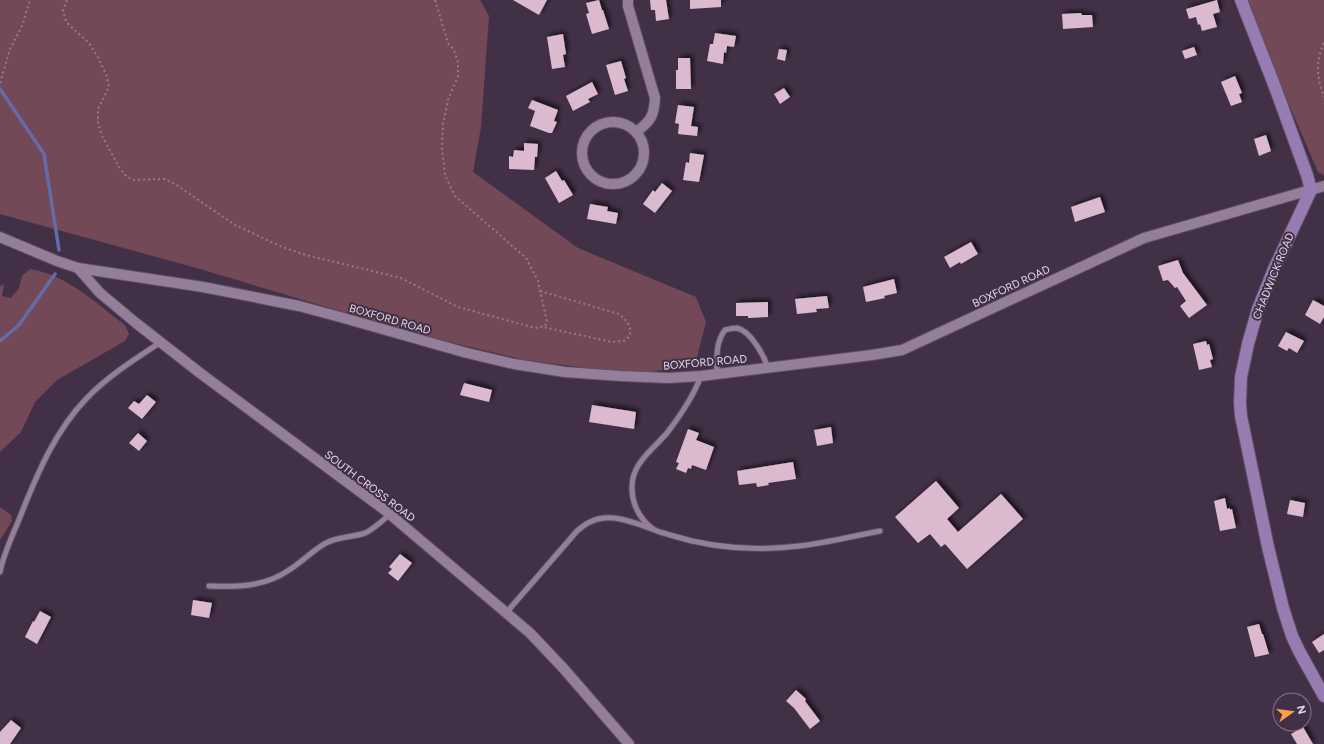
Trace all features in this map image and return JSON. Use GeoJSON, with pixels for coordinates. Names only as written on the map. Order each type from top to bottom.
{"type":"FeatureCollection","features":[{"type":"Feature","properties":{"kind":"street"},"geometry":{"type":"LineString","coordinates":[[628,0],[628,6],[655,98],[654,110],[648,124],[636,132]]}},
{"type":"Feature","properties":{"kind":"street"},"geometry":{"type":"LineString","coordinates":[[1241,0],[1275,87],[1311,190]]}},
{"type":"Feature","properties":{"kind":"street"},"geometry":{"type":"LineString","coordinates":[[615,122],[627,125],[636,132],[642,143],[644,155],[641,167],[634,176],[623,182],[611,184],[599,181],[590,173],[584,163],[582,151],[585,139],[592,129],[603,123],[615,122]]}},
{"type":"Feature","properties":{"kind":"street","name":"BOXFORD ROAD"},"geometry":{"type":"LineString","coordinates":[[0,237],[57,261],[78,268],[203,287],[299,306],[467,353],[514,364],[565,372],[668,378],[701,376],[768,368],[902,350],[1144,238],[1324,186]]}},
{"type":"Feature","properties":{"kind":"street","name":"CHADWICK ROAD"},"geometry":{"type":"LineString","coordinates":[[1311,190],[1274,269],[1258,309],[1248,344],[1242,377],[1240,403],[1241,416],[1268,547],[1283,608],[1292,636],[1324,696]]}},
{"type":"Feature","properties":{"kind":"street","name":"SOUTH CROSS ROAD"},"geometry":{"type":"LineString","coordinates":[[78,268],[100,293],[200,373],[390,514],[530,633],[564,669],[629,744]]}},
{"type":"Feature","properties":{"kind":"lane"},"geometry":{"type":"LineString","coordinates":[[717,374],[718,346],[721,336],[725,330],[734,328],[742,330],[756,343],[765,358],[768,368]]}},
{"type":"Feature","properties":{"kind":"lane"},"geometry":{"type":"LineString","coordinates":[[0,572],[32,486],[67,421],[86,398],[107,380],[161,342]]}},
{"type":"Feature","properties":{"kind":"lane"},"geometry":{"type":"LineString","coordinates":[[654,530],[640,515],[634,504],[632,494],[633,479],[636,469],[667,432],[696,389],[701,376]]}},
{"type":"Feature","properties":{"kind":"lane"},"geometry":{"type":"LineString","coordinates":[[209,586],[254,585],[277,578],[328,542],[364,534],[390,514]]}},
{"type":"Feature","properties":{"kind":"lane"},"geometry":{"type":"LineString","coordinates":[[506,613],[577,531],[590,522],[604,518],[614,518],[633,522],[685,540],[710,545],[768,548],[806,545],[880,531]]}},
{"type":"Feature","properties":{"kind":"path"},"geometry":{"type":"LineString","coordinates":[[0,83],[10,49],[22,26],[30,0]]}},
{"type":"Feature","properties":{"kind":"path"},"geometry":{"type":"LineString","coordinates":[[67,0],[63,10],[65,19],[69,25],[89,43],[100,59],[107,77],[109,86],[98,109],[98,124],[103,138],[119,167],[127,176],[133,180],[165,179],[178,186],[235,225],[280,246],[306,255],[401,278],[458,307],[535,328],[544,326],[547,322],[538,281],[526,258],[455,196],[445,175],[442,148],[443,124],[448,100],[458,76],[458,62],[454,50],[448,43],[435,0]]}},
{"type":"Feature","properties":{"kind":"path"},"geometry":{"type":"LineString","coordinates":[[1324,43],[1320,51],[1317,68],[1319,84],[1324,97]]}},
{"type":"Feature","properties":{"kind":"path"},"geometry":{"type":"LineString","coordinates":[[540,291],[619,314],[628,322],[631,328],[630,336],[624,340],[612,342],[542,326]]}},
{"type":"Feature","properties":{"kind":"shaded area"},"geometry":{"type":"Polygon","coordinates":[[[0,0],[480,0],[489,16],[481,127],[473,172],[578,248],[696,297],[706,322],[695,365],[635,374],[525,360],[417,334],[200,269],[0,214],[0,0]]]}},
{"type":"Feature","properties":{"kind":"shaded area"},"geometry":{"type":"Polygon","coordinates":[[[1244,0],[1324,0],[1324,175],[1318,172],[1244,0]]]}},
{"type":"Feature","properties":{"kind":"shaded area"},"geometry":{"type":"Polygon","coordinates":[[[30,269],[57,277],[80,291],[125,325],[129,334],[125,341],[57,380],[35,402],[21,432],[0,452],[0,286],[4,284],[2,296],[11,298],[19,288],[22,276],[30,269]]]}},
{"type":"Feature","properties":{"kind":"shaded area"},"geometry":{"type":"Polygon","coordinates":[[[0,507],[11,515],[12,521],[0,540],[0,507]]]}},
{"type":"Feature","properties":{"kind":"building"},"geometry":{"type":"Polygon","coordinates":[[[513,0],[547,0],[539,15],[513,0]]]}},
{"type":"Feature","properties":{"kind":"building"},"geometry":{"type":"Polygon","coordinates":[[[599,0],[609,29],[592,34],[586,14],[589,13],[586,3],[599,0]]]}},
{"type":"Feature","properties":{"kind":"building"},"geometry":{"type":"Polygon","coordinates":[[[650,0],[666,0],[669,19],[656,21],[655,10],[651,10],[650,0]]]}},
{"type":"Feature","properties":{"kind":"building"},"geometry":{"type":"Polygon","coordinates":[[[690,0],[721,0],[721,7],[690,9],[690,0]]]}},
{"type":"Feature","properties":{"kind":"building"},"geometry":{"type":"Polygon","coordinates":[[[1217,0],[1220,12],[1213,14],[1217,27],[1202,31],[1200,24],[1198,25],[1196,17],[1189,19],[1186,9],[1217,0]]]}},
{"type":"Feature","properties":{"kind":"building"},"geometry":{"type":"Polygon","coordinates":[[[1081,13],[1082,15],[1092,15],[1093,27],[1063,29],[1062,14],[1081,13]]]}},
{"type":"Feature","properties":{"kind":"building"},"geometry":{"type":"Polygon","coordinates":[[[715,33],[736,36],[734,47],[727,46],[726,53],[724,52],[723,64],[707,61],[710,44],[713,44],[715,33]]]}},
{"type":"Feature","properties":{"kind":"building"},"geometry":{"type":"Polygon","coordinates":[[[563,34],[566,54],[563,55],[565,67],[552,69],[547,37],[563,34]]]}},
{"type":"Feature","properties":{"kind":"building"},"geometry":{"type":"Polygon","coordinates":[[[1194,47],[1197,55],[1185,59],[1182,51],[1194,47]]]}},
{"type":"Feature","properties":{"kind":"building"},"geometry":{"type":"Polygon","coordinates":[[[779,49],[787,50],[785,61],[777,59],[779,49]]]}},
{"type":"Feature","properties":{"kind":"building"},"geometry":{"type":"Polygon","coordinates":[[[678,58],[690,58],[691,89],[676,89],[676,70],[678,70],[678,58]]]}},
{"type":"Feature","properties":{"kind":"building"},"geometry":{"type":"Polygon","coordinates":[[[621,61],[628,91],[615,95],[606,65],[621,61]]]}},
{"type":"Feature","properties":{"kind":"building"},"geometry":{"type":"Polygon","coordinates":[[[1235,76],[1242,93],[1239,94],[1242,102],[1231,106],[1221,82],[1235,76]]]}},
{"type":"Feature","properties":{"kind":"building"},"geometry":{"type":"Polygon","coordinates":[[[592,82],[598,94],[588,99],[590,102],[573,111],[566,96],[592,82]]]}},
{"type":"Feature","properties":{"kind":"building"},"geometry":{"type":"Polygon","coordinates":[[[784,88],[790,97],[780,104],[774,94],[784,88]]]}},
{"type":"Feature","properties":{"kind":"building"},"geometry":{"type":"Polygon","coordinates":[[[532,100],[558,110],[554,121],[557,122],[552,133],[530,126],[535,111],[528,108],[532,100]]]}},
{"type":"Feature","properties":{"kind":"building"},"geometry":{"type":"Polygon","coordinates":[[[678,105],[694,107],[691,126],[698,127],[697,136],[678,134],[679,124],[675,123],[678,105]]]}},
{"type":"Feature","properties":{"kind":"building"},"geometry":{"type":"Polygon","coordinates":[[[1266,135],[1271,151],[1259,156],[1254,139],[1266,135]]]}},
{"type":"Feature","properties":{"kind":"building"},"geometry":{"type":"Polygon","coordinates":[[[524,143],[538,144],[534,170],[509,169],[509,156],[513,157],[514,150],[524,151],[524,143]]]}},
{"type":"Feature","properties":{"kind":"building"},"geometry":{"type":"Polygon","coordinates":[[[690,153],[704,155],[699,182],[683,180],[686,162],[689,163],[690,153]]]}},
{"type":"Feature","properties":{"kind":"building"},"geometry":{"type":"Polygon","coordinates":[[[556,171],[562,181],[564,180],[573,195],[559,203],[545,178],[556,171]]]}},
{"type":"Feature","properties":{"kind":"building"},"geometry":{"type":"Polygon","coordinates":[[[662,183],[672,191],[655,213],[643,204],[653,190],[655,192],[662,183]]]}},
{"type":"Feature","properties":{"kind":"building"},"geometry":{"type":"Polygon","coordinates":[[[1100,197],[1105,212],[1075,222],[1071,207],[1100,197]]]}},
{"type":"Feature","properties":{"kind":"building"},"geometry":{"type":"Polygon","coordinates":[[[590,204],[608,207],[607,211],[618,213],[616,224],[587,219],[590,204]]]}},
{"type":"Feature","properties":{"kind":"building"},"geometry":{"type":"Polygon","coordinates":[[[971,242],[978,254],[961,264],[960,262],[950,268],[944,257],[971,242]]]}},
{"type":"Feature","properties":{"kind":"building"},"geometry":{"type":"Polygon","coordinates":[[[1178,260],[1183,273],[1207,305],[1189,318],[1180,306],[1186,301],[1177,287],[1175,288],[1168,280],[1163,281],[1158,266],[1178,260]]]}},
{"type":"Feature","properties":{"kind":"building"},"geometry":{"type":"Polygon","coordinates":[[[894,279],[897,293],[884,296],[885,298],[866,302],[863,287],[894,279]]]}},
{"type":"Feature","properties":{"kind":"building"},"geometry":{"type":"Polygon","coordinates":[[[827,296],[829,308],[816,309],[817,312],[797,314],[795,299],[827,296]]]}},
{"type":"Feature","properties":{"kind":"building"},"geometry":{"type":"Polygon","coordinates":[[[1313,300],[1324,306],[1324,317],[1320,324],[1305,315],[1313,300]]]}},
{"type":"Feature","properties":{"kind":"building"},"geometry":{"type":"Polygon","coordinates":[[[768,302],[768,317],[748,318],[748,316],[736,316],[736,303],[768,302]]]}},
{"type":"Feature","properties":{"kind":"building"},"geometry":{"type":"Polygon","coordinates":[[[1286,332],[1304,341],[1297,353],[1289,348],[1287,351],[1278,346],[1286,332]]]}},
{"type":"Feature","properties":{"kind":"building"},"geometry":{"type":"Polygon","coordinates":[[[1206,341],[1207,345],[1209,344],[1213,359],[1210,360],[1212,367],[1199,370],[1193,344],[1206,341]]]}},
{"type":"Feature","properties":{"kind":"building"},"geometry":{"type":"Polygon","coordinates":[[[464,383],[492,390],[489,402],[460,395],[464,383]]]}},
{"type":"Feature","properties":{"kind":"building"},"geometry":{"type":"Polygon","coordinates":[[[147,395],[156,402],[142,419],[128,408],[134,401],[139,404],[147,395]]]}},
{"type":"Feature","properties":{"kind":"building"},"geometry":{"type":"Polygon","coordinates":[[[592,405],[636,412],[634,429],[589,422],[592,405]]]}},
{"type":"Feature","properties":{"kind":"building"},"geometry":{"type":"Polygon","coordinates":[[[831,427],[833,443],[817,446],[814,430],[831,427]]]}},
{"type":"Feature","properties":{"kind":"building"},"geometry":{"type":"Polygon","coordinates":[[[688,429],[699,433],[696,440],[714,447],[706,470],[692,465],[691,469],[688,468],[686,473],[676,469],[679,463],[676,462],[688,429]]]}},
{"type":"Feature","properties":{"kind":"building"},"geometry":{"type":"Polygon","coordinates":[[[138,433],[147,441],[139,451],[129,443],[138,433]]]}},
{"type":"Feature","properties":{"kind":"building"},"geometry":{"type":"Polygon","coordinates":[[[793,462],[796,479],[768,483],[769,485],[757,487],[756,483],[739,485],[737,471],[793,462]]]}},
{"type":"Feature","properties":{"kind":"building"},"geometry":{"type":"Polygon","coordinates":[[[936,481],[959,508],[947,519],[958,532],[1001,494],[1023,519],[967,569],[945,544],[941,547],[930,534],[918,543],[895,517],[936,481]]]}},
{"type":"Feature","properties":{"kind":"building"},"geometry":{"type":"Polygon","coordinates":[[[1225,498],[1227,509],[1232,509],[1236,528],[1220,531],[1214,501],[1225,498]]]}},
{"type":"Feature","properties":{"kind":"building"},"geometry":{"type":"Polygon","coordinates":[[[1290,500],[1305,503],[1303,517],[1287,514],[1290,500]]]}},
{"type":"Feature","properties":{"kind":"building"},"geometry":{"type":"Polygon","coordinates":[[[400,554],[412,563],[398,581],[388,573],[392,569],[389,567],[400,554]]]}},
{"type":"Feature","properties":{"kind":"building"},"geometry":{"type":"Polygon","coordinates":[[[193,600],[212,603],[209,618],[191,615],[193,600]]]}},
{"type":"Feature","properties":{"kind":"building"},"geometry":{"type":"Polygon","coordinates":[[[40,611],[51,617],[37,644],[25,637],[40,611]]]}},
{"type":"Feature","properties":{"kind":"building"},"geometry":{"type":"Polygon","coordinates":[[[1259,624],[1269,654],[1255,657],[1247,627],[1259,624]]]}},
{"type":"Feature","properties":{"kind":"building"},"geometry":{"type":"Polygon","coordinates":[[[1324,634],[1324,650],[1319,653],[1312,642],[1324,634]]]}},
{"type":"Feature","properties":{"kind":"building"},"geometry":{"type":"Polygon","coordinates":[[[796,690],[806,699],[805,701],[820,721],[810,729],[794,708],[786,701],[796,690]]]}},
{"type":"Feature","properties":{"kind":"building"},"geometry":{"type":"Polygon","coordinates":[[[11,720],[21,728],[10,744],[0,744],[0,732],[11,720]]]}},
{"type":"Feature","properties":{"kind":"building"},"geometry":{"type":"Polygon","coordinates":[[[1294,732],[1306,732],[1313,744],[1297,744],[1291,734],[1294,732]]]}},
{"type":"Feature","properties":{"kind":"waterway"},"geometry":{"type":"LineString","coordinates":[[0,89],[44,154],[59,250]]}},
{"type":"Feature","properties":{"kind":"waterway"},"geometry":{"type":"LineString","coordinates":[[0,341],[19,325],[55,274]]}}]}
